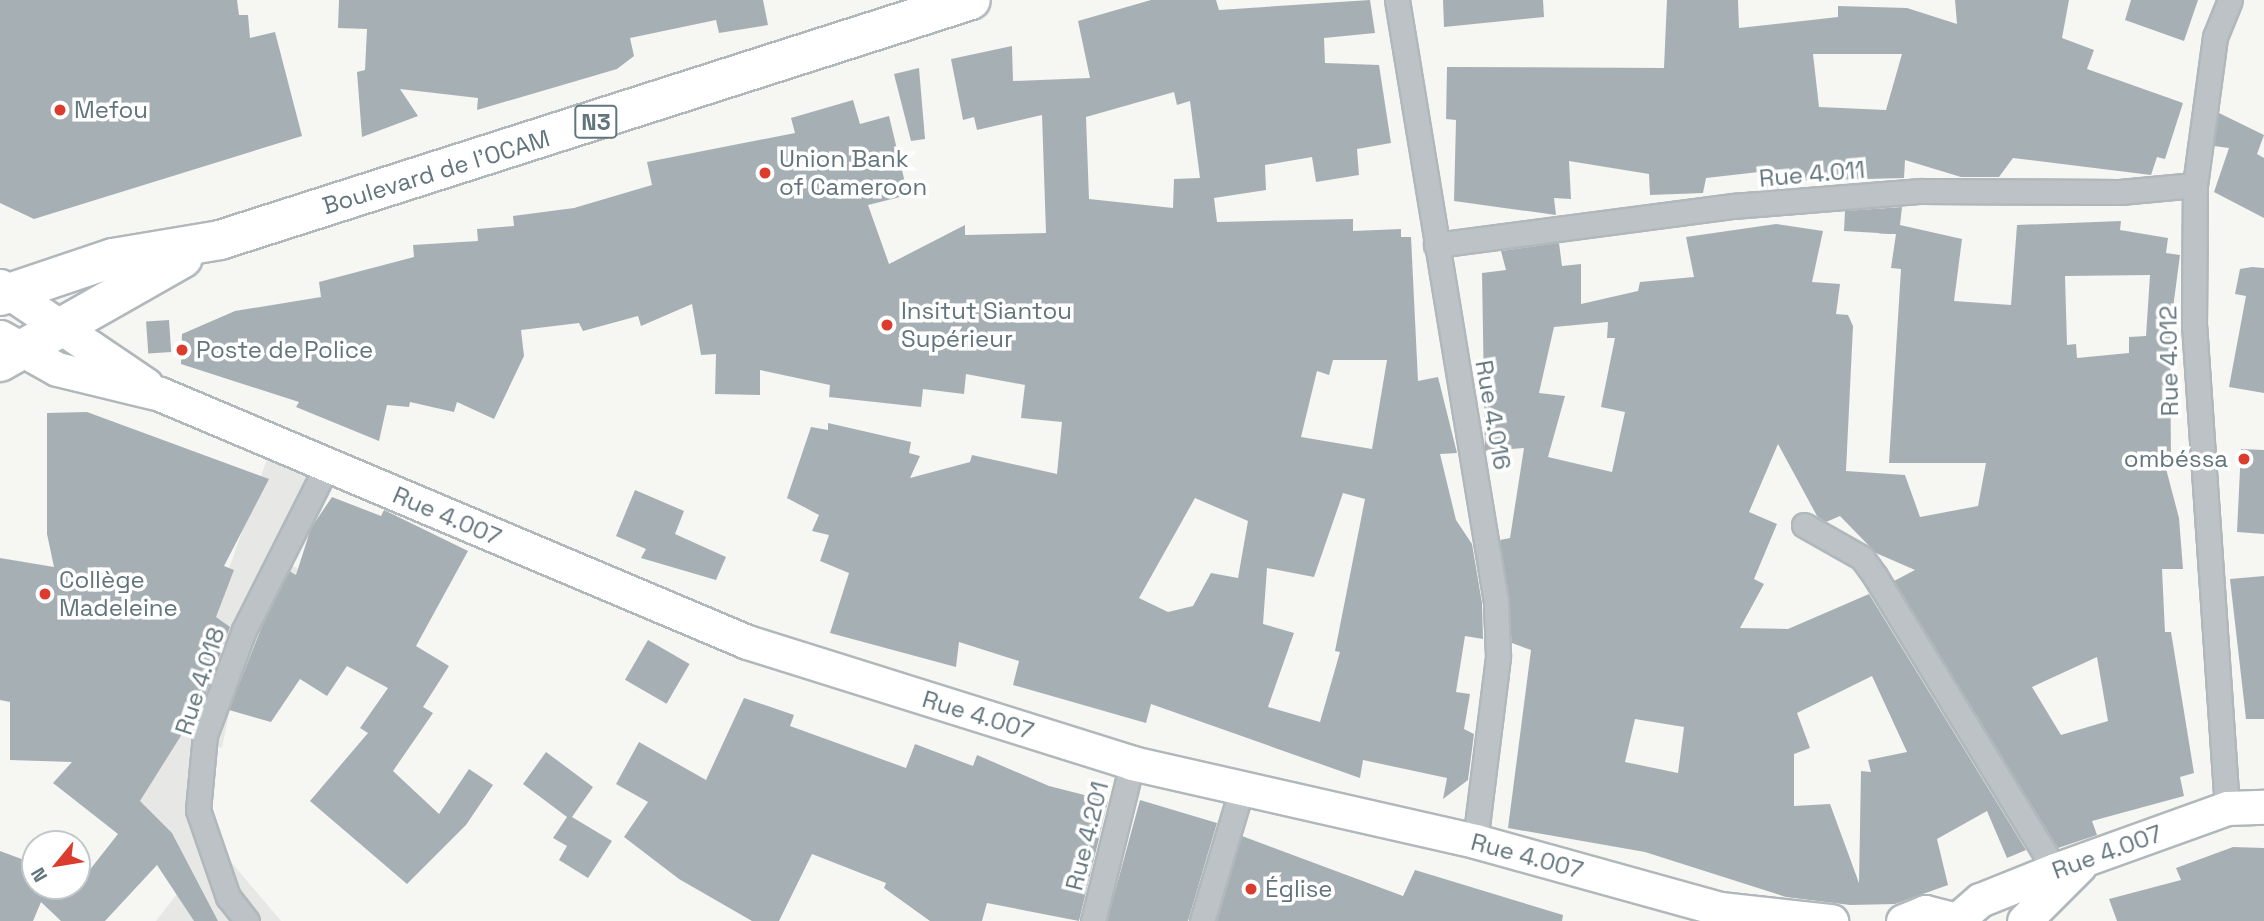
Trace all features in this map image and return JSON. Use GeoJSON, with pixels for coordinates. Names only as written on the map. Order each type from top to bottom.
{"type":"FeatureCollection","features":[{"type":"Feature","properties":{"kind":"highway","name":"Boulevard de l'OCAM"},"geometry":{"type":"LineString","coordinates":[[4,291],[113,258],[219,240],[971,0]]}},
{"type":"Feature","properties":{"kind":"highway","name":"Boulevard de l'OCAM"},"geometry":{"type":"LineString","coordinates":[[61,325],[219,240]]}},
{"type":"Feature","properties":{"kind":"highway","name":"N3"},"geometry":{"type":"LineString","coordinates":[[7,350],[61,325]]}},
{"type":"Feature","properties":{"kind":"main road","name":"Rue 4.007"},"geometry":{"type":"LineString","coordinates":[[4,291],[61,325],[160,394]]}},
{"type":"Feature","properties":{"kind":"main road","name":"Rue 4.007"},"geometry":{"type":"LineString","coordinates":[[7,350],[57,369],[160,394],[747,642],[1132,763],[1475,841],[1733,915],[1831,921]]}},
{"type":"Feature","properties":{"kind":"main road","name":"Rue 4.007"},"geometry":{"type":"LineString","coordinates":[[1959,920],[1980,900],[2227,808],[2264,807]]}},
{"type":"Feature","properties":{"kind":"main road"},"geometry":{"type":"LineString","coordinates":[[2024,921],[2068,867]]}},
{"type":"Feature","properties":{"kind":"main road"},"geometry":{"type":"LineString","coordinates":[[1903,921],[1925,912],[1959,920]]}},
{"type":"Feature","properties":{"kind":"street","name":"Rue 4.016"},"geometry":{"type":"LineString","coordinates":[[1397,0],[1496,601],[1498,657],[1475,841]]}},
{"type":"Feature","properties":{"kind":"street","name":"Rue 4.012"},"geometry":{"type":"LineString","coordinates":[[2227,808],[2197,429],[2195,185],[2215,37],[2230,0]]}},
{"type":"Feature","properties":{"kind":"street","name":"Rue 4.011"},"geometry":{"type":"LineString","coordinates":[[1436,245],[1881,194],[2195,185]]}},
{"type":"Feature","properties":{"kind":"street","name":"Rue 4.018"},"geometry":{"type":"LineString","coordinates":[[247,921],[228,897],[198,810],[205,735],[244,630],[327,466]]}},
{"type":"Feature","properties":{"kind":"street"},"geometry":{"type":"LineString","coordinates":[[1804,525],[1868,567],[2017,800],[2068,867]]}},
{"type":"Feature","properties":{"kind":"street","name":"Rue 4.201"},"geometry":{"type":"LineString","coordinates":[[1093,921],[1132,763]]}},
{"type":"Feature","properties":{"kind":"street"},"geometry":{"type":"LineString","coordinates":[[1202,921],[1242,788]]}},
{"type":"Feature","properties":{"kind":"shaded area"},"geometry":{"type":"Polygon","coordinates":[[[267,459],[318,471],[285,562],[325,583],[274,706],[235,684],[222,748],[213,746],[211,819],[232,863],[281,921],[156,921],[184,885],[136,794],[195,667],[267,459]]]}},
{"type":"Feature","properties":{"kind":"building","name":"Mefou"},"geometry":{"type":"Polygon","coordinates":[[[0,0],[237,0],[239,15],[248,15],[250,38],[275,32],[302,136],[34,219],[0,203],[0,0]]]}},
{"type":"Feature","properties":{"kind":"building"},"geometry":{"type":"Polygon","coordinates":[[[339,0],[763,0],[768,25],[719,33],[716,20],[630,38],[634,56],[617,69],[477,110],[478,98],[400,89],[418,116],[362,137],[357,72],[365,70],[367,29],[338,28],[339,0]]]}},
{"type":"Feature","properties":{"kind":"building"},"geometry":{"type":"Polygon","coordinates":[[[1151,0],[1216,0],[1219,10],[1370,0],[1375,33],[1324,38],[1325,63],[1379,65],[1391,143],[1357,149],[1359,175],[1316,182],[1312,157],[1265,165],[1266,190],[1214,198],[1217,222],[1353,219],[1353,231],[1401,229],[1401,237],[1411,237],[1418,381],[1438,377],[1457,453],[1440,454],[1456,520],[1472,544],[1482,603],[1483,639],[1465,636],[1456,692],[1470,694],[1464,729],[1474,734],[1468,780],[1443,799],[1447,778],[1363,760],[1360,778],[1151,704],[1146,723],[1013,685],[1019,661],[959,642],[956,667],[830,633],[849,573],[820,561],[829,535],[812,531],[819,515],[787,498],[811,427],[828,430],[828,423],[911,442],[909,453],[920,456],[910,478],[970,462],[972,455],[1057,474],[1062,422],[1021,418],[1025,385],[966,374],[964,394],[923,389],[921,407],[829,397],[830,385],[760,370],[760,395],[715,394],[716,354],[701,355],[692,304],[641,326],[638,316],[583,331],[579,323],[521,330],[524,356],[494,419],[457,402],[454,412],[410,402],[409,407],[387,405],[379,441],[296,407],[299,402],[181,364],[182,334],[235,311],[321,297],[319,282],[414,257],[413,245],[478,241],[477,229],[514,226],[513,216],[574,208],[652,185],[647,162],[795,133],[791,118],[853,100],[860,124],[889,116],[908,195],[868,205],[889,264],[965,225],[965,235],[1046,233],[1042,115],[977,130],[974,117],[963,120],[951,59],[1012,46],[1013,81],[1090,78],[1078,21],[1151,0]],[[1174,92],[1086,117],[1089,199],[1173,208],[1174,179],[1200,178],[1190,101],[1177,105],[1174,92]],[[1333,360],[1329,375],[1317,371],[1301,437],[1372,449],[1387,360],[1333,360]],[[1343,493],[1314,577],[1267,568],[1263,624],[1294,633],[1268,707],[1320,722],[1340,652],[1335,651],[1365,499],[1343,493]],[[1195,498],[1139,598],[1168,612],[1193,606],[1211,573],[1238,578],[1248,521],[1195,498]]]}},
{"type":"Feature","properties":{"kind":"building"},"geometry":{"type":"Polygon","coordinates":[[[1443,0],[1543,0],[1544,17],[1444,27],[1443,0]]]}},
{"type":"Feature","properties":{"kind":"building"},"geometry":{"type":"Polygon","coordinates":[[[1667,0],[1738,0],[1739,28],[1838,17],[1838,6],[1907,8],[1957,24],[1955,0],[2069,0],[2062,38],[2094,50],[2087,69],[2183,103],[2165,159],[2157,157],[2151,175],[2013,158],[1999,177],[1961,177],[1905,160],[1904,178],[1789,181],[1789,187],[1760,190],[1759,172],[1706,178],[1703,193],[1650,195],[1649,174],[1569,161],[1571,199],[1554,198],[1556,215],[1454,201],[1456,120],[1446,119],[1447,67],[1664,68],[1667,0]],[[1813,54],[1819,107],[1886,110],[1902,54],[1813,54]]]}},
{"type":"Feature","properties":{"kind":"building"},"geometry":{"type":"Polygon","coordinates":[[[2131,0],[2198,0],[2184,41],[2125,20],[2131,0]]]}},
{"type":"Feature","properties":{"kind":"building"},"geometry":{"type":"Polygon","coordinates":[[[919,68],[925,139],[911,141],[894,74],[919,68]]]}},
{"type":"Feature","properties":{"kind":"building"},"geometry":{"type":"Polygon","coordinates":[[[2219,113],[2264,135],[2257,154],[2264,158],[2264,218],[2214,192],[2229,148],[2214,146],[2219,113]]]}},
{"type":"Feature","properties":{"kind":"building"},"geometry":{"type":"Polygon","coordinates":[[[1902,207],[1900,225],[1962,239],[1954,301],[2011,305],[2017,225],[2121,221],[2120,230],[2168,238],[2166,253],[2180,255],[2170,331],[2171,462],[2164,461],[2179,518],[2183,569],[2162,569],[2165,632],[2171,632],[2194,773],[2180,777],[2184,796],[2092,821],[2097,835],[2058,848],[1894,581],[1915,570],[1876,553],[1840,516],[1826,522],[1817,516],[1778,444],[1749,512],[1777,524],[1754,579],[1764,584],[1740,628],[1788,629],[1869,594],[2026,850],[2007,858],[1987,811],[1937,839],[1948,885],[1895,904],[1850,905],[1786,897],[1645,852],[1508,828],[1531,650],[1512,643],[1500,540],[1510,538],[1524,448],[1485,451],[1482,273],[1506,270],[1501,251],[1559,243],[1562,266],[1581,264],[1581,304],[1638,291],[1640,282],[1694,277],[1686,237],[1776,224],[1823,231],[1812,282],[1840,284],[1836,314],[1848,315],[1853,326],[1846,471],[1905,475],[1920,517],[1978,506],[1986,463],[1889,463],[1901,269],[1891,268],[1896,234],[1844,231],[1845,211],[1902,207]],[[2150,275],[2065,276],[2067,345],[2076,344],[2077,358],[2129,353],[2129,337],[2146,336],[2150,275]],[[1608,322],[1554,327],[1539,393],[1565,396],[1548,457],[1612,472],[1625,412],[1601,407],[1615,338],[1607,338],[1608,322]],[[2097,657],[2032,687],[2061,735],[2108,721],[2097,657]],[[1872,676],[1797,713],[1810,748],[1794,754],[1794,806],[1830,804],[1859,883],[1861,771],[1871,772],[1868,760],[1907,752],[1872,676]],[[1635,719],[1625,762],[1678,773],[1684,727],[1635,719]]]}},
{"type":"Feature","properties":{"kind":"building"},"geometry":{"type":"Polygon","coordinates":[[[2264,268],[2264,393],[2229,387],[2246,296],[2235,294],[2240,269],[2264,268]]]}},
{"type":"Feature","properties":{"kind":"building"},"geometry":{"type":"Polygon","coordinates":[[[169,320],[171,352],[148,354],[146,322],[169,320]]]}},
{"type":"Feature","properties":{"kind":"building"},"geometry":{"type":"Polygon","coordinates":[[[87,412],[269,479],[224,566],[234,570],[216,617],[230,627],[204,699],[140,801],[172,833],[218,921],[194,921],[157,865],[105,921],[61,921],[41,902],[33,921],[0,921],[0,851],[21,859],[21,900],[91,900],[91,868],[118,834],[53,783],[72,762],[10,760],[10,702],[0,700],[0,558],[54,567],[47,534],[47,413],[87,412]]]}},
{"type":"Feature","properties":{"kind":"building"},"geometry":{"type":"Polygon","coordinates":[[[2241,449],[2264,450],[2264,534],[2237,532],[2241,449]]]}},
{"type":"Feature","properties":{"kind":"building"},"geometry":{"type":"Polygon","coordinates":[[[635,490],[684,511],[675,534],[726,557],[716,580],[641,558],[646,549],[616,536],[635,490]]]}},
{"type":"Feature","properties":{"kind":"building"},"geometry":{"type":"Polygon","coordinates":[[[332,497],[381,516],[384,510],[468,551],[416,646],[449,666],[423,707],[433,713],[393,771],[439,814],[469,769],[493,785],[466,825],[407,884],[310,801],[368,733],[360,728],[388,688],[347,666],[327,696],[300,679],[271,722],[229,710],[265,619],[289,571],[296,575],[311,528],[332,497]]]}},
{"type":"Feature","properties":{"kind":"building"},"geometry":{"type":"Polygon","coordinates":[[[2264,576],[2264,719],[2246,719],[2230,579],[2264,576]]]}},
{"type":"Feature","properties":{"kind":"building"},"geometry":{"type":"Polygon","coordinates":[[[648,640],[690,664],[667,704],[625,680],[648,640]]]}},
{"type":"Feature","properties":{"kind":"building"},"geometry":{"type":"Polygon","coordinates":[[[744,698],[794,715],[790,726],[906,768],[915,744],[973,766],[977,755],[1049,786],[1108,801],[1079,921],[987,903],[982,921],[930,921],[884,888],[886,883],[812,854],[779,921],[752,921],[679,879],[624,837],[648,802],[616,784],[639,742],[706,780],[744,698]]]}},
{"type":"Feature","properties":{"kind":"building"},"geometry":{"type":"Polygon","coordinates":[[[546,752],[593,787],[572,817],[612,841],[588,878],[559,860],[567,846],[553,838],[567,817],[523,784],[546,752]]]}},
{"type":"Feature","properties":{"kind":"building"},"geometry":{"type":"Polygon","coordinates":[[[1140,800],[1217,823],[1188,921],[1107,921],[1140,800]]]}},
{"type":"Feature","properties":{"kind":"building"},"geometry":{"type":"Polygon","coordinates":[[[1242,836],[1403,896],[1415,870],[1563,915],[1562,921],[1217,921],[1242,836]]]}},
{"type":"Feature","properties":{"kind":"building"},"geometry":{"type":"Polygon","coordinates":[[[2233,847],[2264,848],[2264,921],[2117,921],[2109,899],[2181,880],[2176,868],[2233,847]]]}},
{"type":"Feature","properties":{"kind":"place","name":"Mefou"},"geometry":{"type":"Point","coordinates":[60,110]}},
{"type":"Feature","properties":{"kind":"place","name":"Union Bank of Cameroon"},"geometry":{"type":"Point","coordinates":[765,173]}},
{"type":"Feature","properties":{"kind":"place","name":"Insitut Siantou Supérieur"},"geometry":{"type":"Point","coordinates":[887,325]}},
{"type":"Feature","properties":{"kind":"place","name":"Poste de Police"},"geometry":{"type":"Point","coordinates":[182,350]}},
{"type":"Feature","properties":{"kind":"place","name":"ombéssa"},"geometry":{"type":"Point","coordinates":[2244,459]}},
{"type":"Feature","properties":{"kind":"place","name":"Collège Madeleine"},"geometry":{"type":"Point","coordinates":[45,594]}},
{"type":"Feature","properties":{"kind":"place","name":"Église"},"geometry":{"type":"Point","coordinates":[1251,889]}}]}
